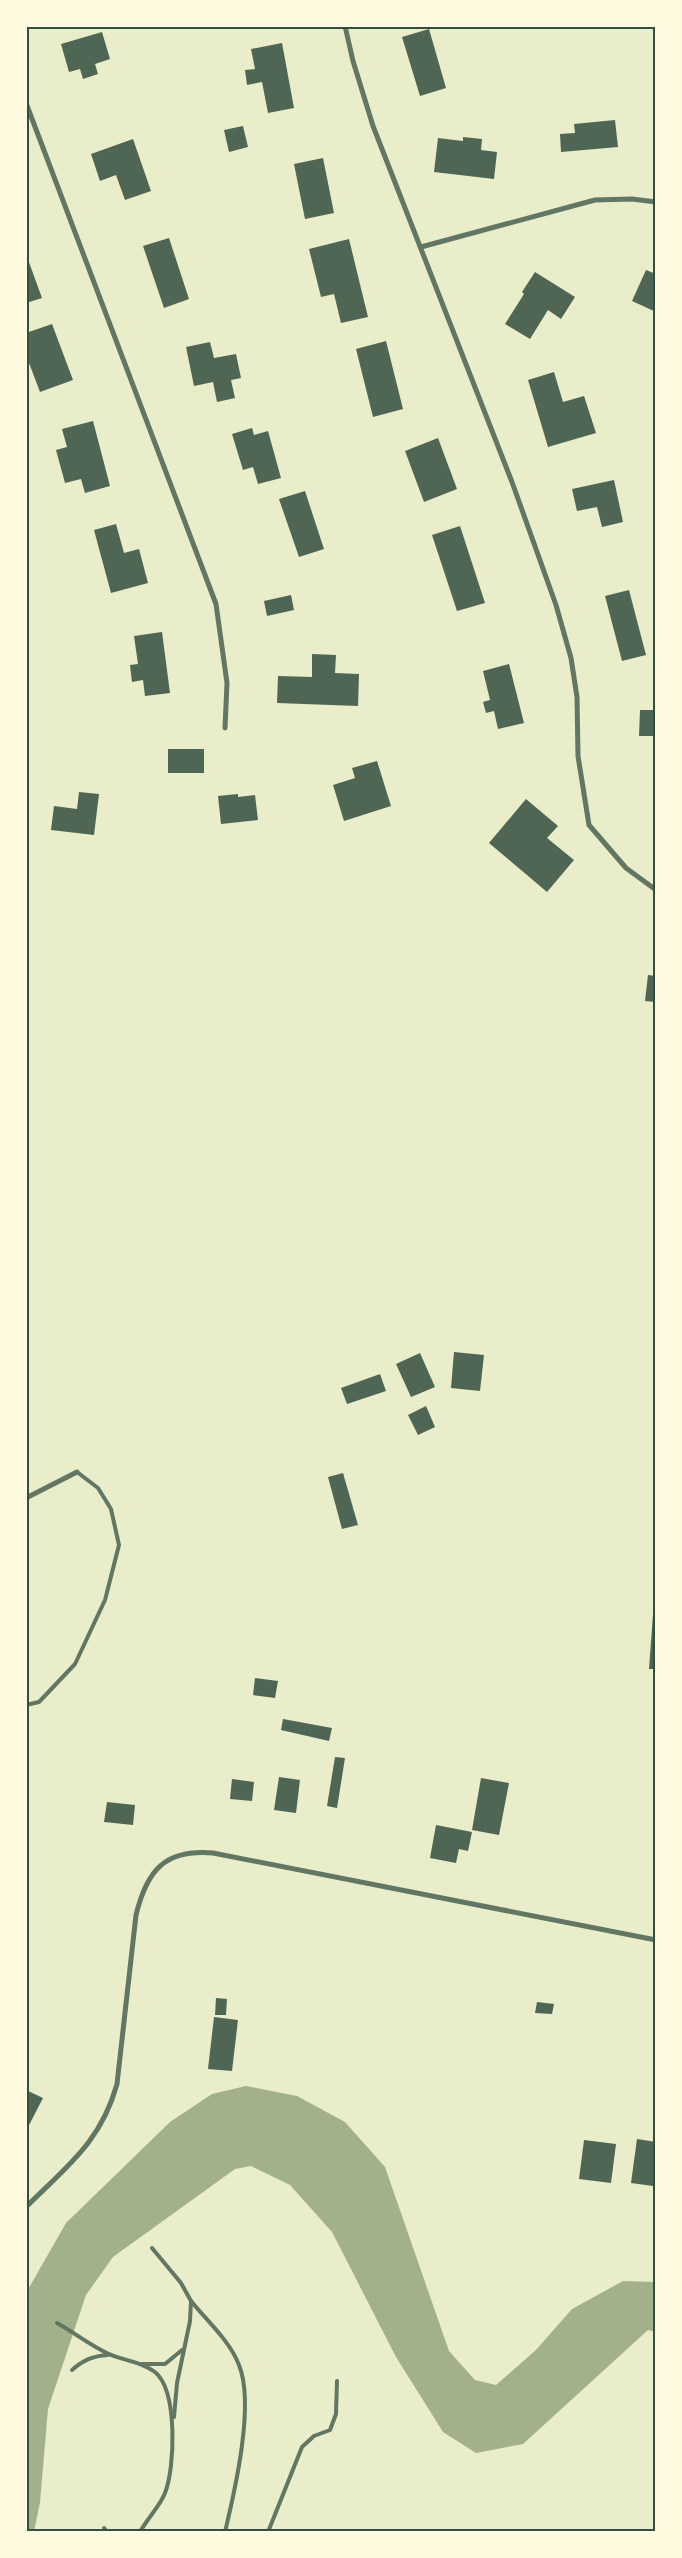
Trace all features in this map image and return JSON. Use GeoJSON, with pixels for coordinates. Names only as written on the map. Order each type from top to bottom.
{"type":"FeatureCollection","features":[{"type":"Feature","properties":{"kind":"street"},"geometry":{"type":"LineString","coordinates":[[345,26],[353,61],[373,126],[512,482],[556,604],[571,658],[577,697],[578,756],[589,825],[626,868],[656,890]]}},
{"type":"Feature","properties":{"kind":"street"},"geometry":{"type":"LineString","coordinates":[[26,103],[216,604],[227,683],[225,728]]}},
{"type":"Feature","properties":{"kind":"street"},"geometry":{"type":"LineString","coordinates":[[421,247],[595,200],[632,198],[656,202]]}},
{"type":"Feature","properties":{"kind":"street"},"geometry":{"type":"LineString","coordinates":[[26,1498],[77,1472]]}},
{"type":"Feature","properties":{"kind":"street"},"geometry":{"type":"LineString","coordinates":[[26,2207],[86,2147],[100,2128],[110,2107],[117,2084],[134,1934],[141,1895],[149,1878],[162,1863],[177,1854],[195,1851],[213,1852],[656,1940]]}},
{"type":"Feature","properties":{"kind":"lane"},"geometry":{"type":"LineString","coordinates":[[26,1705],[38,1702],[75,1664],[105,1600],[120,1545],[111,1509],[98,1488],[77,1472]]}},
{"type":"Feature","properties":{"kind":"lane"},"geometry":{"type":"LineString","coordinates":[[152,2248],[181,2283],[191,2301],[228,2345],[240,2365],[245,2390],[238,2465],[225,2532]]}},
{"type":"Feature","properties":{"kind":"lane"},"geometry":{"type":"LineString","coordinates":[[140,2532],[165,2494],[170,2470],[177,2383],[190,2321],[191,2301]]}},
{"type":"Feature","properties":{"kind":"lane"},"geometry":{"type":"LineString","coordinates":[[57,2323],[110,2355],[140,2363],[165,2364],[184,2349]]}},
{"type":"Feature","properties":{"kind":"lane"},"geometry":{"type":"LineString","coordinates":[[72,2370],[82,2362],[96,2356],[110,2355]]}},
{"type":"Feature","properties":{"kind":"lane"},"geometry":{"type":"LineString","coordinates":[[140,2363],[156,2373],[167,2397],[173,2422]]}},
{"type":"Feature","properties":{"kind":"lane"},"geometry":{"type":"LineString","coordinates":[[268,2532],[302,2447],[314,2436],[330,2430],[336,2414],[337,2381]]}},
{"type":"Feature","properties":{"kind":"lane"},"geometry":{"type":"LineString","coordinates":[[104,2528],[107,2532]]}},
{"type":"Feature","properties":{"kind":"shaded area"},"geometry":{"type":"Polygon","coordinates":[[[246,2086],[297,2096],[345,2122],[385,2167],[449,2351],[475,2380],[496,2385],[536,2350],[572,2309],[623,2281],[656,2282],[656,2332],[648,2330],[523,2444],[476,2453],[443,2432],[396,2357],[332,2232],[290,2185],[251,2166],[235,2169],[113,2257],[86,2295],[48,2409],[40,2502],[34,2532],[26,2532],[26,2293],[66,2223],[170,2122],[212,2094],[246,2086]]]}},
{"type":"Feature","properties":{"kind":"building"},"geometry":{"type":"Polygon","coordinates":[[[429,29],[446,88],[420,96],[402,37],[429,29]]]}},
{"type":"Feature","properties":{"kind":"building"},"geometry":{"type":"Polygon","coordinates":[[[102,32],[110,59],[95,64],[98,74],[83,79],[80,69],[69,72],[61,44],[102,32]]]}},
{"type":"Feature","properties":{"kind":"building"},"geometry":{"type":"Polygon","coordinates":[[[282,43],[294,108],[268,113],[262,82],[247,85],[245,70],[255,69],[251,49],[282,43]]]}},
{"type":"Feature","properties":{"kind":"building"},"geometry":{"type":"Polygon","coordinates":[[[615,120],[618,147],[561,152],[560,134],[575,133],[574,124],[615,120]]]}},
{"type":"Feature","properties":{"kind":"building"},"geometry":{"type":"Polygon","coordinates":[[[243,126],[248,147],[229,152],[224,130],[243,126]]]}},
{"type":"Feature","properties":{"kind":"building"},"geometry":{"type":"Polygon","coordinates":[[[463,137],[482,139],[481,150],[497,152],[494,179],[434,172],[438,138],[463,141],[463,137]]]}},
{"type":"Feature","properties":{"kind":"building"},"geometry":{"type":"Polygon","coordinates":[[[133,139],[151,191],[125,200],[116,175],[100,181],[91,154],[133,139]]]}},
{"type":"Feature","properties":{"kind":"building"},"geometry":{"type":"Polygon","coordinates":[[[323,158],[334,213],[305,219],[294,164],[323,158]]]}},
{"type":"Feature","properties":{"kind":"building"},"geometry":{"type":"Polygon","coordinates":[[[169,238],[189,299],[164,308],[143,246],[169,238]]]}},
{"type":"Feature","properties":{"kind":"building"},"geometry":{"type":"Polygon","coordinates":[[[349,239],[368,317],[341,323],[334,294],[321,297],[309,249],[349,239]]]}},
{"type":"Feature","properties":{"kind":"building"},"geometry":{"type":"Polygon","coordinates":[[[26,254],[42,298],[26,303],[26,254]]]}},
{"type":"Feature","properties":{"kind":"building"},"geometry":{"type":"Polygon","coordinates":[[[646,270],[656,274],[656,312],[632,301],[646,270]]]}},
{"type":"Feature","properties":{"kind":"building"},"geometry":{"type":"Polygon","coordinates":[[[535,272],[575,297],[561,319],[548,310],[530,339],[505,324],[535,272]]]}},
{"type":"Feature","properties":{"kind":"building"},"geometry":{"type":"Polygon","coordinates":[[[52,324],[73,380],[40,392],[26,355],[26,333],[52,324]]]}},
{"type":"Feature","properties":{"kind":"building"},"geometry":{"type":"Polygon","coordinates":[[[386,341],[403,409],[373,417],[356,349],[386,341]]]}},
{"type":"Feature","properties":{"kind":"building"},"geometry":{"type":"Polygon","coordinates":[[[210,342],[214,358],[236,354],[241,378],[231,380],[235,398],[217,402],[213,382],[194,386],[186,347],[210,342]]]}},
{"type":"Feature","properties":{"kind":"building"},"geometry":{"type":"Polygon","coordinates":[[[554,372],[563,402],[584,396],[596,433],[548,447],[528,380],[554,372]]]}},
{"type":"Feature","properties":{"kind":"building"},"geometry":{"type":"Polygon","coordinates":[[[93,421],[110,486],[85,493],[81,479],[65,483],[56,450],[67,447],[62,429],[93,421]]]}},
{"type":"Feature","properties":{"kind":"building"},"geometry":{"type":"Polygon","coordinates":[[[252,428],[254,435],[268,431],[281,478],[258,484],[253,467],[243,470],[232,434],[252,428]]]}},
{"type":"Feature","properties":{"kind":"building"},"geometry":{"type":"Polygon","coordinates":[[[438,438],[457,489],[424,502],[405,451],[438,438]]]}},
{"type":"Feature","properties":{"kind":"building"},"geometry":{"type":"Polygon","coordinates":[[[614,480],[623,522],[602,527],[597,507],[577,511],[572,489],[614,480]]]}},
{"type":"Feature","properties":{"kind":"building"},"geometry":{"type":"Polygon","coordinates":[[[305,491],[324,549],[299,557],[279,499],[305,491]]]}},
{"type":"Feature","properties":{"kind":"building"},"geometry":{"type":"Polygon","coordinates":[[[116,524],[124,553],[139,549],[148,583],[111,593],[94,530],[116,524]]]}},
{"type":"Feature","properties":{"kind":"building"},"geometry":{"type":"Polygon","coordinates":[[[460,526],[485,603],[457,611],[432,535],[460,526]]]}},
{"type":"Feature","properties":{"kind":"building"},"geometry":{"type":"Polygon","coordinates":[[[629,590],[646,655],[622,661],[605,596],[629,590]]]}},
{"type":"Feature","properties":{"kind":"building"},"geometry":{"type":"Polygon","coordinates":[[[291,595],[294,610],[267,616],[264,601],[291,595]]]}},
{"type":"Feature","properties":{"kind":"building"},"geometry":{"type":"Polygon","coordinates":[[[162,632],[170,693],[145,696],[143,680],[132,682],[130,665],[138,664],[134,636],[162,632]]]}},
{"type":"Feature","properties":{"kind":"building"},"geometry":{"type":"Polygon","coordinates":[[[312,654],[336,655],[335,673],[359,674],[358,706],[277,703],[278,676],[312,677],[312,654]]]}},
{"type":"Feature","properties":{"kind":"building"},"geometry":{"type":"Polygon","coordinates":[[[509,664],[524,723],[498,729],[494,711],[486,713],[483,702],[490,700],[483,671],[509,664]]]}},
{"type":"Feature","properties":{"kind":"building"},"geometry":{"type":"Polygon","coordinates":[[[640,710],[656,710],[656,736],[639,736],[640,710]]]}},
{"type":"Feature","properties":{"kind":"building"},"geometry":{"type":"Polygon","coordinates":[[[168,749],[204,749],[204,773],[168,773],[168,749]]]}},
{"type":"Feature","properties":{"kind":"building"},"geometry":{"type":"Polygon","coordinates":[[[377,761],[391,806],[344,821],[333,785],[355,778],[352,768],[377,761]]]}},
{"type":"Feature","properties":{"kind":"building"},"geometry":{"type":"Polygon","coordinates":[[[79,792],[99,794],[94,835],[51,830],[54,806],[77,809],[79,792]]]}},
{"type":"Feature","properties":{"kind":"building"},"geometry":{"type":"Polygon","coordinates":[[[238,794],[238,797],[255,795],[258,820],[221,824],[218,796],[238,794]]]}},
{"type":"Feature","properties":{"kind":"building"},"geometry":{"type":"Polygon","coordinates":[[[526,799],[558,826],[547,838],[574,860],[547,892],[489,843],[526,799]]]}},
{"type":"Feature","properties":{"kind":"building"},"geometry":{"type":"Polygon","coordinates":[[[648,975],[656,976],[656,1002],[645,1001],[648,975]]]}},
{"type":"Feature","properties":{"kind":"building"},"geometry":{"type":"Polygon","coordinates":[[[454,1352],[484,1355],[480,1391],[451,1388],[454,1352]]]}},
{"type":"Feature","properties":{"kind":"building"},"geometry":{"type":"Polygon","coordinates":[[[420,1353],[435,1387],[411,1397],[396,1364],[420,1353]]]}},
{"type":"Feature","properties":{"kind":"building"},"geometry":{"type":"Polygon","coordinates":[[[380,1374],[386,1391],[347,1404],[341,1388],[380,1374]]]}},
{"type":"Feature","properties":{"kind":"building"},"geometry":{"type":"Polygon","coordinates":[[[426,1406],[435,1427],[418,1435],[408,1415],[426,1406]]]}},
{"type":"Feature","properties":{"kind":"building"},"geometry":{"type":"Polygon","coordinates":[[[343,1473],[358,1525],[342,1529],[328,1477],[343,1473]]]}},
{"type":"Feature","properties":{"kind":"building"},"geometry":{"type":"Polygon","coordinates":[[[654,1600],[656,1600],[656,1669],[649,1669],[654,1600]]]}},
{"type":"Feature","properties":{"kind":"building"},"geometry":{"type":"Polygon","coordinates":[[[255,1678],[278,1681],[275,1698],[253,1695],[255,1678]]]}},
{"type":"Feature","properties":{"kind":"building"},"geometry":{"type":"Polygon","coordinates":[[[283,1719],[332,1728],[329,1741],[281,1730],[283,1719]]]}},
{"type":"Feature","properties":{"kind":"building"},"geometry":{"type":"Polygon","coordinates":[[[335,1757],[345,1758],[337,1808],[327,1806],[335,1757]]]}},
{"type":"Feature","properties":{"kind":"building"},"geometry":{"type":"Polygon","coordinates":[[[279,1777],[300,1780],[296,1813],[274,1810],[279,1777]]]}},
{"type":"Feature","properties":{"kind":"building"},"geometry":{"type":"Polygon","coordinates":[[[481,1778],[509,1783],[499,1835],[472,1830],[481,1778]]]}},
{"type":"Feature","properties":{"kind":"building"},"geometry":{"type":"Polygon","coordinates":[[[232,1779],[254,1782],[252,1801],[230,1799],[232,1779]]]}},
{"type":"Feature","properties":{"kind":"building"},"geometry":{"type":"Polygon","coordinates":[[[107,1802],[135,1805],[133,1825],[104,1822],[107,1802]]]}},
{"type":"Feature","properties":{"kind":"building"},"geometry":{"type":"Polygon","coordinates":[[[436,1825],[472,1832],[468,1851],[459,1849],[456,1863],[430,1858],[436,1825]]]}},
{"type":"Feature","properties":{"kind":"building"},"geometry":{"type":"Polygon","coordinates":[[[216,1998],[227,1999],[226,2015],[215,2015],[216,1998]]]}},
{"type":"Feature","properties":{"kind":"building"},"geometry":{"type":"Polygon","coordinates":[[[537,2002],[554,2004],[552,2014],[535,2013],[537,2002]]]}},
{"type":"Feature","properties":{"kind":"building"},"geometry":{"type":"Polygon","coordinates":[[[214,2017],[238,2020],[232,2071],[208,2069],[214,2017]]]}},
{"type":"Feature","properties":{"kind":"building"},"geometry":{"type":"Polygon","coordinates":[[[26,2090],[43,2098],[26,2131],[26,2090]]]}},
{"type":"Feature","properties":{"kind":"building"},"geometry":{"type":"Polygon","coordinates":[[[637,2139],[656,2142],[653,2186],[631,2183],[637,2139]]]}},
{"type":"Feature","properties":{"kind":"building"},"geometry":{"type":"Polygon","coordinates":[[[584,2140],[616,2144],[611,2183],[579,2179],[584,2140]]]}}]}
